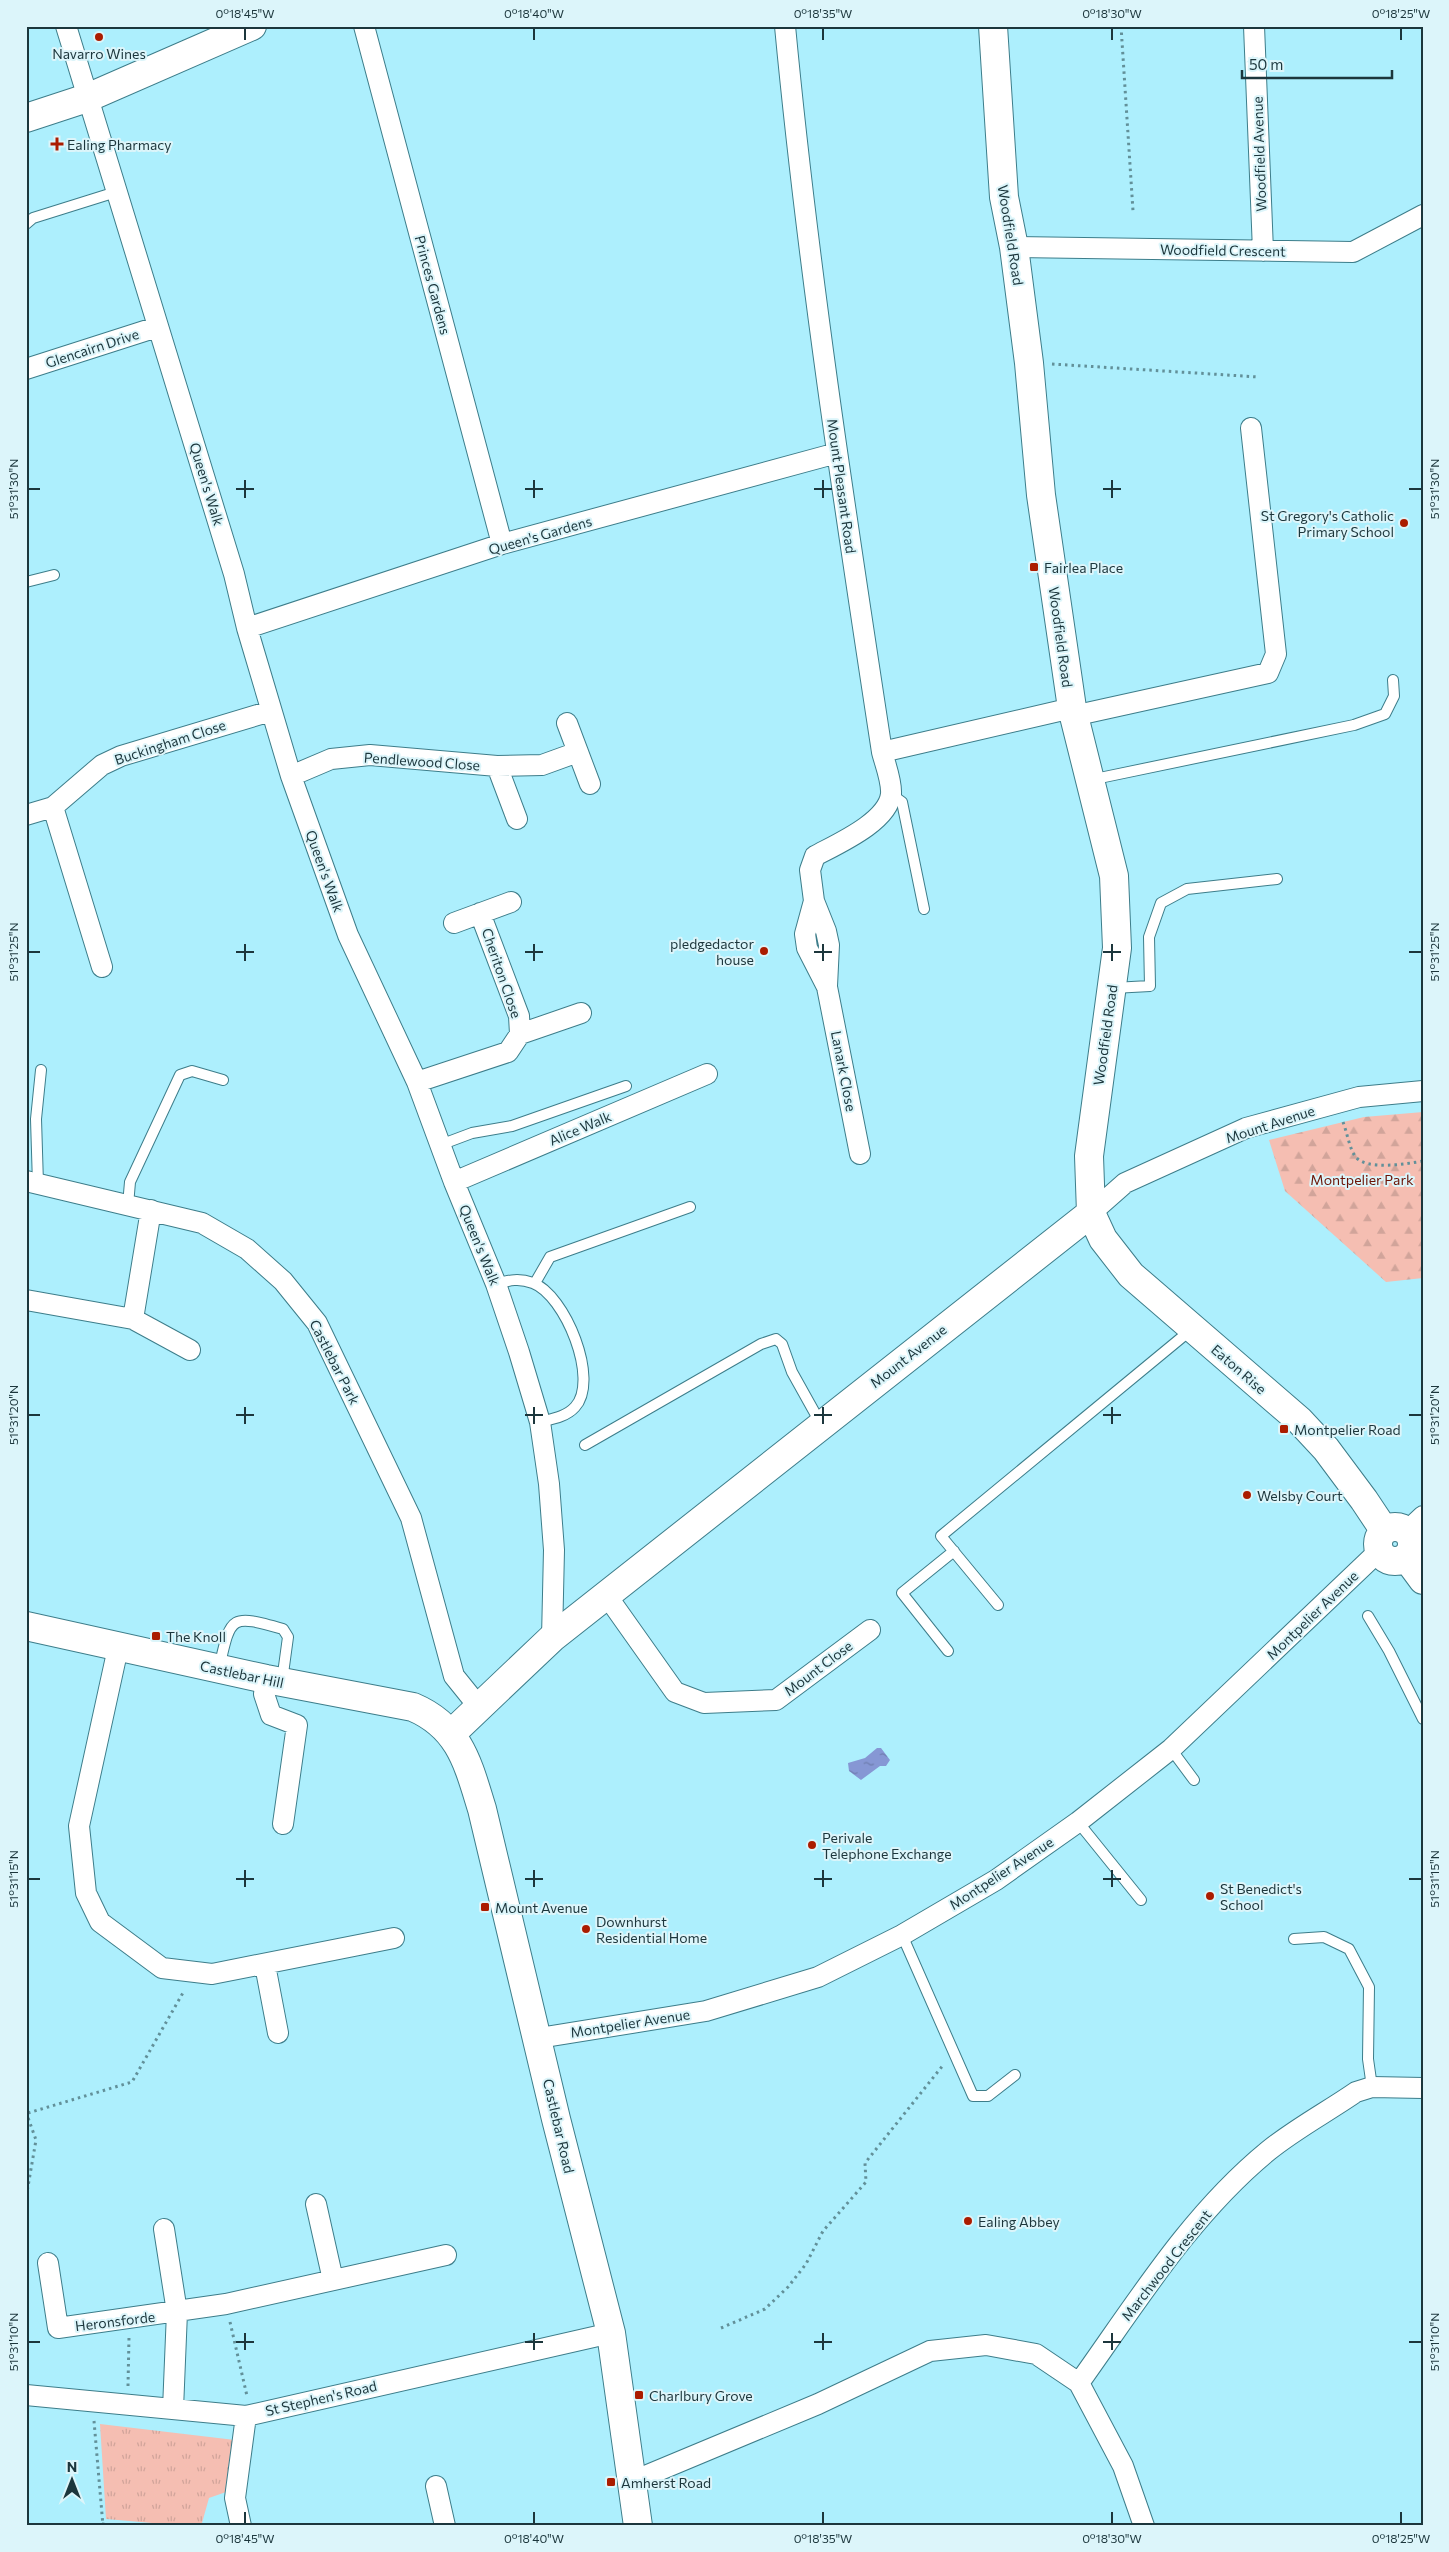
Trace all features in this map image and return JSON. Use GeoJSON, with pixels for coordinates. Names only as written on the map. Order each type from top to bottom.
{"type":"FeatureCollection","features":[{"type":"Feature","properties":{"kind":"street","name":"Queen's Walk"},"geometry":{"type":"LineString","coordinates":[[66,26],[234,574],[247,628],[291,776],[348,935],[417,1082],[454,1182],[496,1284],[540,1422],[549,1484],[554,1550],[552,1638]]}},
{"type":"Feature","properties":{"kind":"street"},"geometry":{"type":"LineString","coordinates":[[26,118],[87,98],[252,26]]}},
{"type":"Feature","properties":{"kind":"street","name":"Princes Gardens"},"geometry":{"type":"LineString","coordinates":[[364,26],[502,544]]}},
{"type":"Feature","properties":{"kind":"street","name":"Mount Pleasant Road"},"geometry":{"type":"LineString","coordinates":[[786,26],[796,139],[836,454],[882,752]]}},
{"type":"Feature","properties":{"kind":"street","name":"Woodfield Road"},"geometry":{"type":"LineString","coordinates":[[993,26],[1004,197],[1014,247],[1029,363],[1041,495],[1072,712],[1114,876],[1117,948],[1089,1156],[1091,1213]]}},
{"type":"Feature","properties":{"kind":"street","name":"Woodfield Avenue"},"geometry":{"type":"LineString","coordinates":[[1254,26],[1263,251]]}},
{"type":"Feature","properties":{"kind":"street","name":"Woodfield Crescent"},"geometry":{"type":"LineString","coordinates":[[1014,247],[1353,252],[1423,215]]}},
{"type":"Feature","properties":{"kind":"street","name":"Glencairn Drive"},"geometry":{"type":"LineString","coordinates":[[26,369],[157,327]]}},
{"type":"Feature","properties":{"kind":"street"},"geometry":{"type":"LineString","coordinates":[[891,794],[882,752],[1268,673],[1276,654],[1251,428]]}},
{"type":"Feature","properties":{"kind":"street","name":"Queen's Gardens"},"geometry":{"type":"LineString","coordinates":[[247,628],[502,544],[836,454]]}},
{"type":"Feature","properties":{"kind":"street","name":"Buckingham Close"},"geometry":{"type":"LineString","coordinates":[[26,815],[53,807],[102,765],[121,756],[271,710]]}},
{"type":"Feature","properties":{"kind":"street"},"geometry":{"type":"LineString","coordinates":[[567,723],[590,784]]}},
{"type":"Feature","properties":{"kind":"street","name":"Pendlewood Close"},"geometry":{"type":"LineString","coordinates":[[291,776],[331,759],[370,755],[497,766],[542,765],[578,752]]}},
{"type":"Feature","properties":{"kind":"street","name":"Pendlewood Close"},"geometry":{"type":"LineString","coordinates":[[497,766],[517,819]]}},
{"type":"Feature","properties":{"kind":"street","name":"Lanark Close"},"geometry":{"type":"LineString","coordinates":[[860,1154],[827,987],[807,948],[805,934],[814,901],[810,870],[815,856],[856,834],[880,815],[891,794]]}},
{"type":"Feature","properties":{"kind":"street"},"geometry":{"type":"LineString","coordinates":[[53,807],[102,967]]}},
{"type":"Feature","properties":{"kind":"street","name":"Cheriton Close"},"geometry":{"type":"LineString","coordinates":[[454,923],[511,902]]}},
{"type":"Feature","properties":{"kind":"street","name":"Cheriton Close"},"geometry":{"type":"LineString","coordinates":[[417,1082],[508,1052],[520,1034],[519,1016],[480,913]]}},
{"type":"Feature","properties":{"kind":"street","name":"Cheriton Close"},"geometry":{"type":"LineString","coordinates":[[520,1034],[581,1013]]}},
{"type":"Feature","properties":{"kind":"street","name":"Alice Walk"},"geometry":{"type":"LineString","coordinates":[[454,1182],[707,1074]]}},
{"type":"Feature","properties":{"kind":"street","name":"Mount Avenue"},"geometry":{"type":"LineString","coordinates":[[452,1733],[552,1638],[1091,1213],[1125,1183],[1246,1128],[1359,1097],[1423,1091]]}},
{"type":"Feature","properties":{"kind":"street","name":"Castlebar Park"},"geometry":{"type":"LineString","coordinates":[[32,1183],[202,1223],[247,1249],[283,1281],[317,1323],[411,1518],[454,1676],[479,1707]]}},
{"type":"Feature","properties":{"kind":"street"},"geometry":{"type":"LineString","coordinates":[[133,1319],[151,1210]]}},
{"type":"Feature","properties":{"kind":"street","name":"Eaton Rise"},"geometry":{"type":"LineString","coordinates":[[1091,1213],[1103,1239],[1131,1276],[1298,1420],[1321,1443],[1364,1500],[1400,1537],[1423,1580]]}},
{"type":"Feature","properties":{"kind":"street"},"geometry":{"type":"LineString","coordinates":[[26,1300],[133,1319],[190,1350]]}},
{"type":"Feature","properties":{"kind":"street","name":"Montpelier Avenue"},"geometry":{"type":"LineString","coordinates":[[539,2038],[706,2011],[818,1977],[902,1935],[996,1880],[1078,1822],[1171,1749],[1400,1537]]}},
{"type":"Feature","properties":{"kind":"street","name":"Mount Close"},"geometry":{"type":"LineString","coordinates":[[607,1596],[675,1692],[704,1703],[776,1700],[870,1630]]}},
{"type":"Feature","properties":{"kind":"street","name":"Castlebar Hill"},"geometry":{"type":"LineString","coordinates":[[26,1626],[118,1648],[274,1681],[413,1707],[426,1712],[452,1733]]}},
{"type":"Feature","properties":{"kind":"street"},"geometry":{"type":"LineString","coordinates":[[118,1648],[79,1826],[86,1893],[100,1922],[162,1968],[212,1974],[266,1965],[394,1938]]}},
{"type":"Feature","properties":{"kind":"street"},"geometry":{"type":"LineString","coordinates":[[274,1681],[264,1694],[271,1715],[297,1725],[283,1824]]}},
{"type":"Feature","properties":{"kind":"street","name":"Castlebar Road"},"geometry":{"type":"LineString","coordinates":[[452,1733],[467,1760],[482,1809],[505,1912],[539,2038],[556,2119],[611,2332],[638,2526]]}},
{"type":"Feature","properties":{"kind":"street"},"geometry":{"type":"LineString","coordinates":[[266,1965],[278,2033]]}},
{"type":"Feature","properties":{"kind":"street","name":"Marchwood Crescent"},"geometry":{"type":"LineString","coordinates":[[1079,2383],[1159,2269],[1202,2215],[1268,2151],[1356,2092],[1372,2088],[1423,2088]]}},
{"type":"Feature","properties":{"kind":"street"},"geometry":{"type":"LineString","coordinates":[[316,2204],[333,2280]]}},
{"type":"Feature","properties":{"kind":"street","name":"Heronsforde"},"geometry":{"type":"LineString","coordinates":[[164,2229],[177,2312],[173,2409]]}},
{"type":"Feature","properties":{"kind":"street","name":"Heronsforde"},"geometry":{"type":"LineString","coordinates":[[48,2263],[58,2328],[226,2304],[446,2255]]}},
{"type":"Feature","properties":{"kind":"street","name":"St Stephen's Road"},"geometry":{"type":"LineString","coordinates":[[26,2394],[248,2415],[611,2332]]}},
{"type":"Feature","properties":{"kind":"street"},"geometry":{"type":"LineString","coordinates":[[631,2482],[818,2404],[930,2351],[986,2344],[1036,2354],[1079,2383],[1123,2466],[1144,2526]]}},
{"type":"Feature","properties":{"kind":"street"},"geometry":{"type":"LineString","coordinates":[[241,2526],[235,2498],[248,2415]]}},
{"type":"Feature","properties":{"kind":"street"},"geometry":{"type":"LineString","coordinates":[[436,2486],[445,2526]]}},
{"type":"Feature","properties":{"kind":"lane"},"geometry":{"type":"LineString","coordinates":[[26,224],[33,218],[116,192]]}},
{"type":"Feature","properties":{"kind":"lane"},"geometry":{"type":"LineString","coordinates":[[26,582],[54,574]]}},
{"type":"Feature","properties":{"kind":"lane"},"geometry":{"type":"LineString","coordinates":[[1089,780],[1354,725],[1385,714],[1394,696],[1393,680]]}},
{"type":"Feature","properties":{"kind":"lane"},"geometry":{"type":"LineString","coordinates":[[891,794],[902,802],[924,909]]}},
{"type":"Feature","properties":{"kind":"lane"},"geometry":{"type":"LineString","coordinates":[[1112,988],[1150,986],[1149,937],[1161,903],[1188,889],[1277,879]]}},
{"type":"Feature","properties":{"kind":"lane"},"geometry":{"type":"LineString","coordinates":[[32,1183],[41,1070]]}},
{"type":"Feature","properties":{"kind":"lane"},"geometry":{"type":"LineString","coordinates":[[128,1205],[130,1182],[180,1075],[192,1071],[223,1080]]}},
{"type":"Feature","properties":{"kind":"lane"},"geometry":{"type":"LineString","coordinates":[[440,1145],[472,1133],[512,1126],[626,1086]]}},
{"type":"Feature","properties":{"kind":"lane"},"geometry":{"type":"LineString","coordinates":[[535,1284],[550,1257],[690,1207]]}},
{"type":"Feature","properties":{"kind":"lane"},"geometry":{"type":"LineString","coordinates":[[496,1284],[514,1279],[535,1284],[552,1296],[563,1310],[583,1365],[584,1384],[576,1406],[562,1416],[540,1422]]}},
{"type":"Feature","properties":{"kind":"lane"},"geometry":{"type":"LineString","coordinates":[[998,1605],[941,1536],[1192,1329]]}},
{"type":"Feature","properties":{"kind":"lane"},"geometry":{"type":"LineString","coordinates":[[585,1444],[761,1344],[776,1339],[782,1344],[792,1372],[822,1425]]}},
{"type":"Feature","properties":{"kind":"lane"},"geometry":{"type":"LineString","coordinates":[[948,1651],[902,1593],[954,1551]]}},
{"type":"Feature","properties":{"kind":"lane"},"geometry":{"type":"LineString","coordinates":[[1368,1616],[1389,1651],[1423,1719]]}},
{"type":"Feature","properties":{"kind":"lane"},"geometry":{"type":"LineString","coordinates":[[219,1669],[229,1628],[236,1622],[246,1620],[266,1624],[283,1629],[288,1637],[274,1681]]}},
{"type":"Feature","properties":{"kind":"lane"},"geometry":{"type":"LineString","coordinates":[[1171,1749],[1194,1780]]}},
{"type":"Feature","properties":{"kind":"lane"},"geometry":{"type":"LineString","coordinates":[[1078,1822],[1141,1900]]}},
{"type":"Feature","properties":{"kind":"lane"},"geometry":{"type":"LineString","coordinates":[[902,1935],[973,2096],[988,2096],[1015,2075]]}},
{"type":"Feature","properties":{"kind":"lane"},"geometry":{"type":"LineString","coordinates":[[1294,1939],[1324,1937],[1349,1949],[1369,1987],[1368,2059],[1372,2088]]}},
{"type":"Feature","properties":{"kind":"path"},"geometry":{"type":"LineString","coordinates":[[1121,26],[1132,211]]}},
{"type":"Feature","properties":{"kind":"path"},"geometry":{"type":"LineString","coordinates":[[1029,363],[1259,377]]}},
{"type":"Feature","properties":{"kind":"path"},"geometry":{"type":"LineString","coordinates":[[1336,1102],[1355,1156],[1365,1164],[1400,1165],[1423,1161]]}},
{"type":"Feature","properties":{"kind":"path"},"geometry":{"type":"LineString","coordinates":[[26,2198],[36,2140],[27,2112],[132,2082],[180,2001],[193,1972]]}},
{"type":"Feature","properties":{"kind":"path"},"geometry":{"type":"LineString","coordinates":[[721,2328],[765,2309],[788,2286],[806,2264],[823,2231],[866,2182],[866,2163],[953,2051]]}},
{"type":"Feature","properties":{"kind":"path"},"geometry":{"type":"LineString","coordinates":[[226,2304],[248,2415]]}},
{"type":"Feature","properties":{"kind":"path"},"geometry":{"type":"LineString","coordinates":[[127,2403],[130,2319]]}},
{"type":"Feature","properties":{"kind":"path"},"geometry":{"type":"LineString","coordinates":[[93,2401],[103,2525],[135,2526]]}},
{"type":"Feature","properties":{"kind":"green space","name":"Montpelier Park"},"geometry":{"type":"Polygon","coordinates":[[[1423,1112],[1423,1278],[1386,1282],[1285,1191],[1269,1140],[1364,1117],[1423,1112]]]}},
{"type":"Feature","properties":{"kind":"green space"},"geometry":{"type":"Polygon","coordinates":[[[100,2424],[235,2440],[226,2492],[209,2498],[202,2523],[175,2525],[106,2519],[100,2424]]]}},
{"type":"Feature","properties":{"kind":"water"},"geometry":{"type":"Polygon","coordinates":[[[877,1748],[881,1748],[890,1760],[886,1766],[880,1766],[861,1780],[849,1771],[848,1763],[865,1758],[877,1748]]]}},
{"type":"Feature","properties":{"kind":"place","name":"Navarro Wines"},"geometry":{"type":"Point","coordinates":[99,37]}},
{"type":"Feature","properties":{"kind":"place","name":"Ealing Pharmacy"},"geometry":{"type":"Point","coordinates":[57,144]}},
{"type":"Feature","properties":{"kind":"place","name":"St Gregory's Catholic Primary School"},"geometry":{"type":"Point","coordinates":[1404,523]}},
{"type":"Feature","properties":{"kind":"place","name":"Fairlea Place"},"geometry":{"type":"Point","coordinates":[1034,567]}},
{"type":"Feature","properties":{"kind":"place","name":"pledgedactor house"},"geometry":{"type":"Point","coordinates":[764,951]}},
{"type":"Feature","properties":{"kind":"place","name":"Montpelier Road"},"geometry":{"type":"Point","coordinates":[1284,1429]}},
{"type":"Feature","properties":{"kind":"place","name":"Welsby Court"},"geometry":{"type":"Point","coordinates":[1247,1495]}},
{"type":"Feature","properties":{"kind":"place","name":"The Knoll"},"geometry":{"type":"Point","coordinates":[156,1636]}},
{"type":"Feature","properties":{"kind":"place","name":"Perivale Telephone Exchange"},"geometry":{"type":"Point","coordinates":[812,1845]}},
{"type":"Feature","properties":{"kind":"place","name":"St Benedict's School"},"geometry":{"type":"Point","coordinates":[1210,1896]}},
{"type":"Feature","properties":{"kind":"place","name":"Mount Avenue"},"geometry":{"type":"Point","coordinates":[485,1907]}},
{"type":"Feature","properties":{"kind":"place","name":"Downhurst Residential Home"},"geometry":{"type":"Point","coordinates":[586,1929]}},
{"type":"Feature","properties":{"kind":"place","name":"Ealing Abbey"},"geometry":{"type":"Point","coordinates":[968,2221]}},
{"type":"Feature","properties":{"kind":"place","name":"Charlbury Grove"},"geometry":{"type":"Point","coordinates":[639,2395]}},
{"type":"Feature","properties":{"kind":"place","name":"Amherst Road"},"geometry":{"type":"Point","coordinates":[611,2482]}}]}
